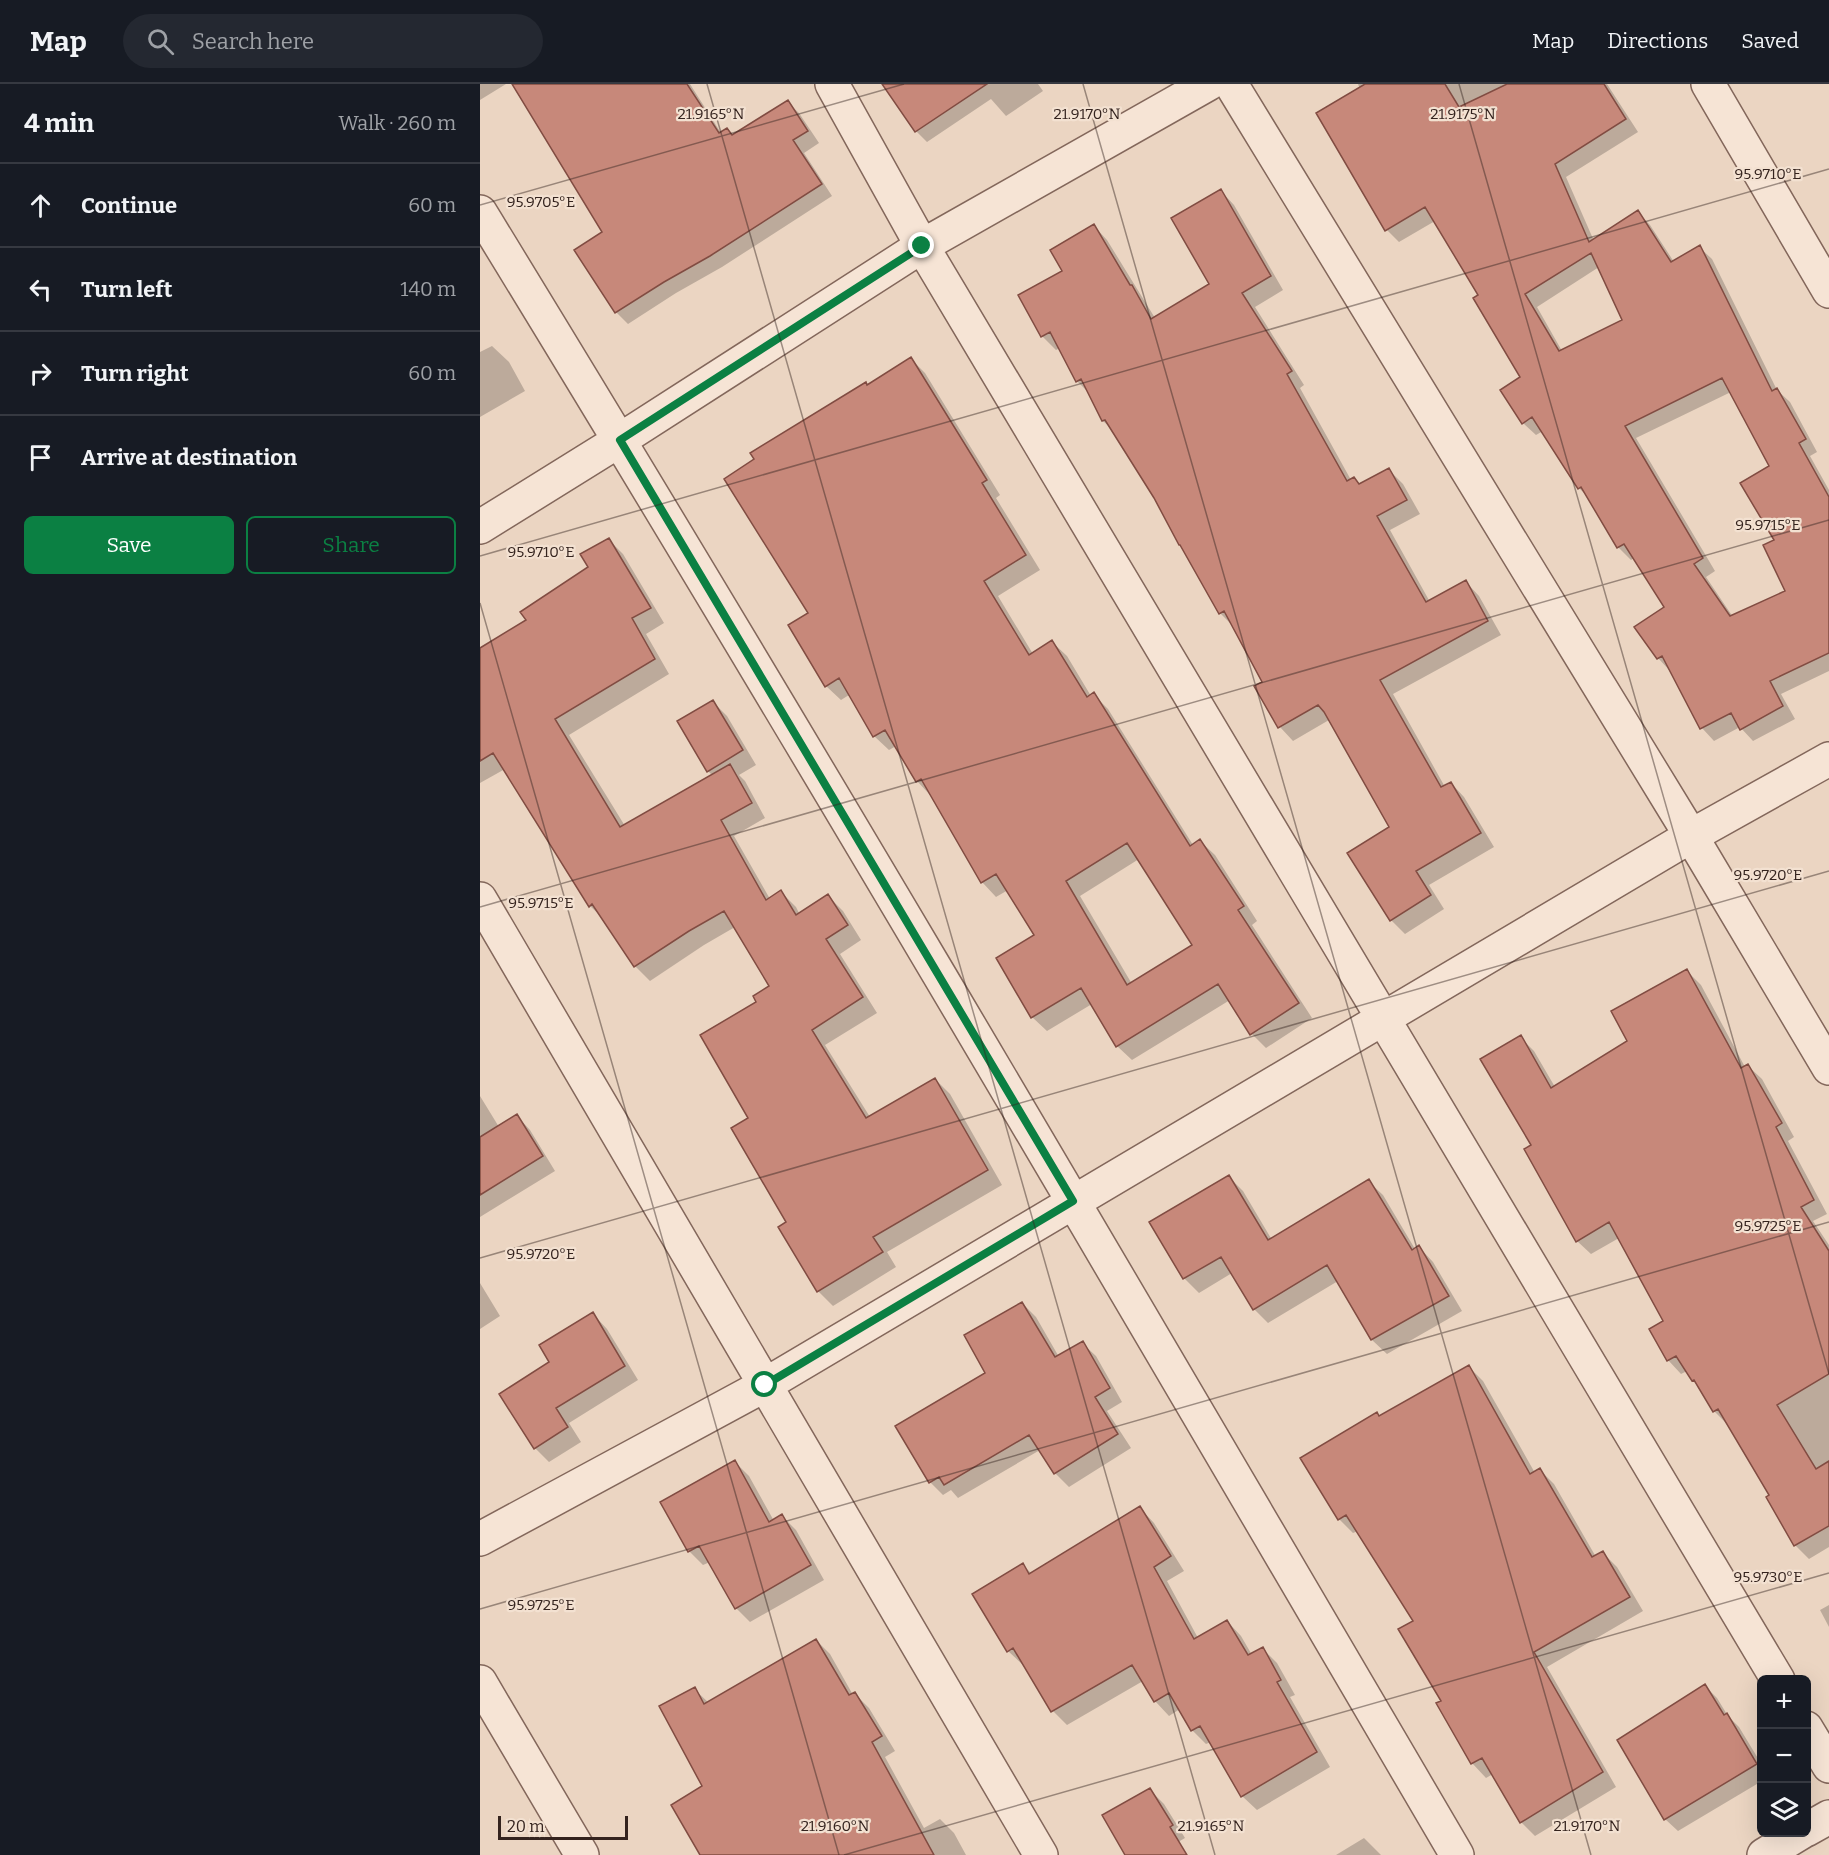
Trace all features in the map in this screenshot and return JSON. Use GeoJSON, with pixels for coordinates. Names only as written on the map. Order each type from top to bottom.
{"type":"FeatureCollection","features":[{"type":"Feature","properties":{"kind":"street"},"geometry":{"type":"LineString","coordinates":[[832,84],[922,246],[1775,1675]]}},
{"type":"Feature","properties":{"kind":"street"},"geometry":{"type":"LineString","coordinates":[[480,527],[922,246],[1208,84]]}},
{"type":"Feature","properties":{"kind":"street"},"geometry":{"type":"LineString","coordinates":[[1230,84],[1690,836],[1829,1068]]}},
{"type":"Feature","properties":{"kind":"street"},"geometry":{"type":"LineString","coordinates":[[1708,84],[1829,291]]}},
{"type":"Feature","properties":{"kind":"street"},"geometry":{"type":"LineString","coordinates":[[480,212],[620,440],[1073,1201],[1457,1855]]}},
{"type":"Feature","properties":{"kind":"street"},"geometry":{"type":"LineString","coordinates":[[480,1539],[765,1385],[1690,836],[1829,759]]}},
{"type":"Feature","properties":{"kind":"street"},"geometry":{"type":"LineString","coordinates":[[480,899],[1041,1855]]}},
{"type":"Feature","properties":{"kind":"street"},"geometry":{"type":"LineString","coordinates":[[480,1682],[582,1855]]}},
{"type":"Feature","properties":{"kind":"street"},"geometry":{"type":"LineString","coordinates":[[1807,1729],[1829,1766]]}},
{"type":"Feature","properties":{"kind":"street"},"geometry":{"type":"LineString","coordinates":[[1811,1827],[1829,1816]]}},
{"type":"Feature","properties":{"kind":"street"},"geometry":{"type":"LineString","coordinates":[[1764,1855],[1795,1837]]}},
{"type":"Feature","properties":{"kind":"building"},"geometry":{"type":"Polygon","coordinates":[[[512,84],[687,84],[719,133],[727,128],[732,135],[788,100],[808,131],[793,140],[822,184],[710,256],[615,313],[574,250],[602,232],[512,84]]]}},
{"type":"Feature","properties":{"kind":"building"},"geometry":{"type":"Polygon","coordinates":[[[882,84],[987,84],[915,132],[882,84]]]}},
{"type":"Feature","properties":{"kind":"building"},"geometry":{"type":"Polygon","coordinates":[[[1365,84],[1445,84],[1459,107],[1507,84],[1604,84],[1626,119],[1555,164],[1589,242],[1638,210],[1671,262],[1700,245],[1772,391],[1777,388],[1806,439],[1799,443],[1829,497],[1829,653],[1770,681],[1783,706],[1740,730],[1731,713],[1700,729],[1662,656],[1657,659],[1634,627],[1664,607],[1624,544],[1617,548],[1581,487],[1578,489],[1532,417],[1522,424],[1500,390],[1520,377],[1473,298],[1478,295],[1425,207],[1385,231],[1316,113],[1365,84]],[[1591,253],[1525,294],[1559,351],[1622,320],[1591,253]],[[1722,378],[1625,426],[1703,558],[1694,564],[1730,616],[1785,591],[1763,545],[1774,540],[1740,483],[1769,466],[1722,378]]]}},
{"type":"Feature","properties":{"kind":"building"},"geometry":{"type":"Polygon","coordinates":[[[1221,189],[1271,276],[1242,293],[1292,371],[1287,374],[1347,481],[1354,477],[1359,484],[1389,468],[1407,500],[1377,516],[1426,602],[1466,580],[1488,621],[1380,680],[1441,787],[1451,782],[1481,833],[1416,871],[1431,895],[1390,921],[1347,853],[1389,827],[1324,712],[1318,705],[1278,728],[1254,686],[1262,682],[1224,611],[1219,614],[1154,498],[1105,420],[1102,421],[1081,379],[1076,382],[1050,332],[1041,337],[1018,295],[1062,271],[1050,250],[1094,224],[1151,319],[1209,284],[1171,218],[1221,189]]]}},
{"type":"Feature","properties":{"kind":"building"},"geometry":{"type":"Polygon","coordinates":[[[911,357],[987,480],[982,483],[1026,555],[984,581],[1029,655],[1052,640],[1087,697],[1094,692],[1190,846],[1200,839],[1244,906],[1238,910],[1299,1003],[1250,1035],[1218,984],[1116,1047],[1081,988],[1031,1018],[996,958],[1034,935],[996,874],[981,883],[921,779],[916,782],[885,730],[873,737],[839,678],[825,687],[788,625],[808,613],[724,479],[754,459],[750,453],[866,382],[867,385],[911,357]],[[1127,843],[1066,881],[1127,985],[1192,945],[1127,843]]]}},
{"type":"Feature","properties":{"kind":"building"},"geometry":{"type":"Polygon","coordinates":[[[609,538],[651,608],[632,618],[655,659],[555,719],[620,827],[730,764],[752,803],[721,820],[766,900],[781,890],[796,915],[828,894],[848,925],[826,939],[863,997],[812,1030],[866,1118],[935,1078],[988,1170],[873,1237],[883,1252],[817,1292],[778,1227],[786,1222],[731,1128],[748,1118],[700,1035],[756,1002],[753,996],[769,986],[724,911],[634,967],[592,904],[589,907],[493,753],[480,761],[480,648],[526,620],[520,612],[588,567],[580,554],[609,538]]]}},
{"type":"Feature","properties":{"kind":"building"},"geometry":{"type":"Polygon","coordinates":[[[713,700],[743,750],[707,772],[677,721],[713,700]]]}},
{"type":"Feature","properties":{"kind":"building"},"geometry":{"type":"Polygon","coordinates":[[[1687,969],[1741,1068],[1748,1064],[1782,1123],[1776,1127],[1814,1200],[1801,1207],[1829,1251],[1829,1374],[1777,1405],[1816,1469],[1829,1461],[1829,1526],[1794,1546],[1766,1497],[1769,1495],[1718,1409],[1713,1412],[1676,1356],[1667,1361],[1649,1329],[1663,1321],[1609,1222],[1576,1242],[1524,1149],[1531,1145],[1480,1059],[1521,1035],[1551,1088],[1627,1041],[1611,1011],[1687,969]]]}},
{"type":"Feature","properties":{"kind":"building"},"geometry":{"type":"Polygon","coordinates":[[[517,1114],[543,1156],[480,1195],[480,1137],[517,1114]]]}},
{"type":"Feature","properties":{"kind":"building"},"geometry":{"type":"Polygon","coordinates":[[[1229,1175],[1268,1240],[1369,1179],[1412,1250],[1419,1245],[1449,1296],[1371,1340],[1327,1265],[1253,1310],[1221,1257],[1183,1279],[1149,1222],[1229,1175]]]}},
{"type":"Feature","properties":{"kind":"building"},"geometry":{"type":"Polygon","coordinates":[[[1022,1302],[1055,1357],[1083,1341],[1110,1388],[1095,1397],[1118,1434],[1054,1474],[1029,1435],[944,1485],[939,1477],[929,1483],[895,1426],[985,1373],[964,1335],[1022,1302]]]}},
{"type":"Feature","properties":{"kind":"building"},"geometry":{"type":"Polygon","coordinates":[[[593,1312],[625,1366],[556,1408],[568,1427],[534,1449],[499,1394],[549,1362],[539,1345],[593,1312]]]}},
{"type":"Feature","properties":{"kind":"building"},"geometry":{"type":"Polygon","coordinates":[[[1469,1365],[1530,1474],[1540,1468],[1592,1557],[1603,1551],[1630,1597],[1534,1652],[1603,1772],[1520,1823],[1482,1758],[1471,1764],[1436,1703],[1441,1701],[1398,1629],[1413,1621],[1346,1515],[1338,1520],[1300,1458],[1377,1412],[1379,1416],[1469,1365]]]}},
{"type":"Feature","properties":{"kind":"building"},"geometry":{"type":"Polygon","coordinates":[[[735,1460],[769,1522],[782,1514],[811,1565],[735,1609],[699,1546],[688,1552],[660,1502],[735,1460]]]}},
{"type":"Feature","properties":{"kind":"building"},"geometry":{"type":"Polygon","coordinates":[[[1140,1506],[1171,1556],[1154,1567],[1194,1639],[1227,1620],[1248,1655],[1263,1647],[1281,1680],[1277,1682],[1317,1752],[1241,1797],[1200,1726],[1191,1731],[1169,1693],[1154,1702],[1132,1665],[1051,1712],[1013,1648],[1007,1652],[972,1594],[1023,1563],[1029,1574],[1140,1506]]]}},
{"type":"Feature","properties":{"kind":"building"},"geometry":{"type":"Polygon","coordinates":[[[816,1639],[849,1695],[855,1692],[882,1736],[872,1742],[934,1855],[700,1855],[671,1805],[702,1786],[659,1706],[695,1687],[704,1704],[816,1639]]]}},
{"type":"Feature","properties":{"kind":"building"},"geometry":{"type":"Polygon","coordinates":[[[1705,1684],[1724,1715],[1727,1713],[1757,1764],[1664,1820],[1617,1740],[1705,1684]]]}},
{"type":"Feature","properties":{"kind":"building"},"geometry":{"type":"Polygon","coordinates":[[[1150,1788],[1173,1825],[1170,1827],[1187,1855],[1125,1855],[1102,1815],[1150,1788]]]}},
{"type":"Feature","properties":{"kind":"route"},"geometry":{"type":"LineString","coordinates":[[765,1385],[1073,1201],[620,440],[922,246]]}}]}
